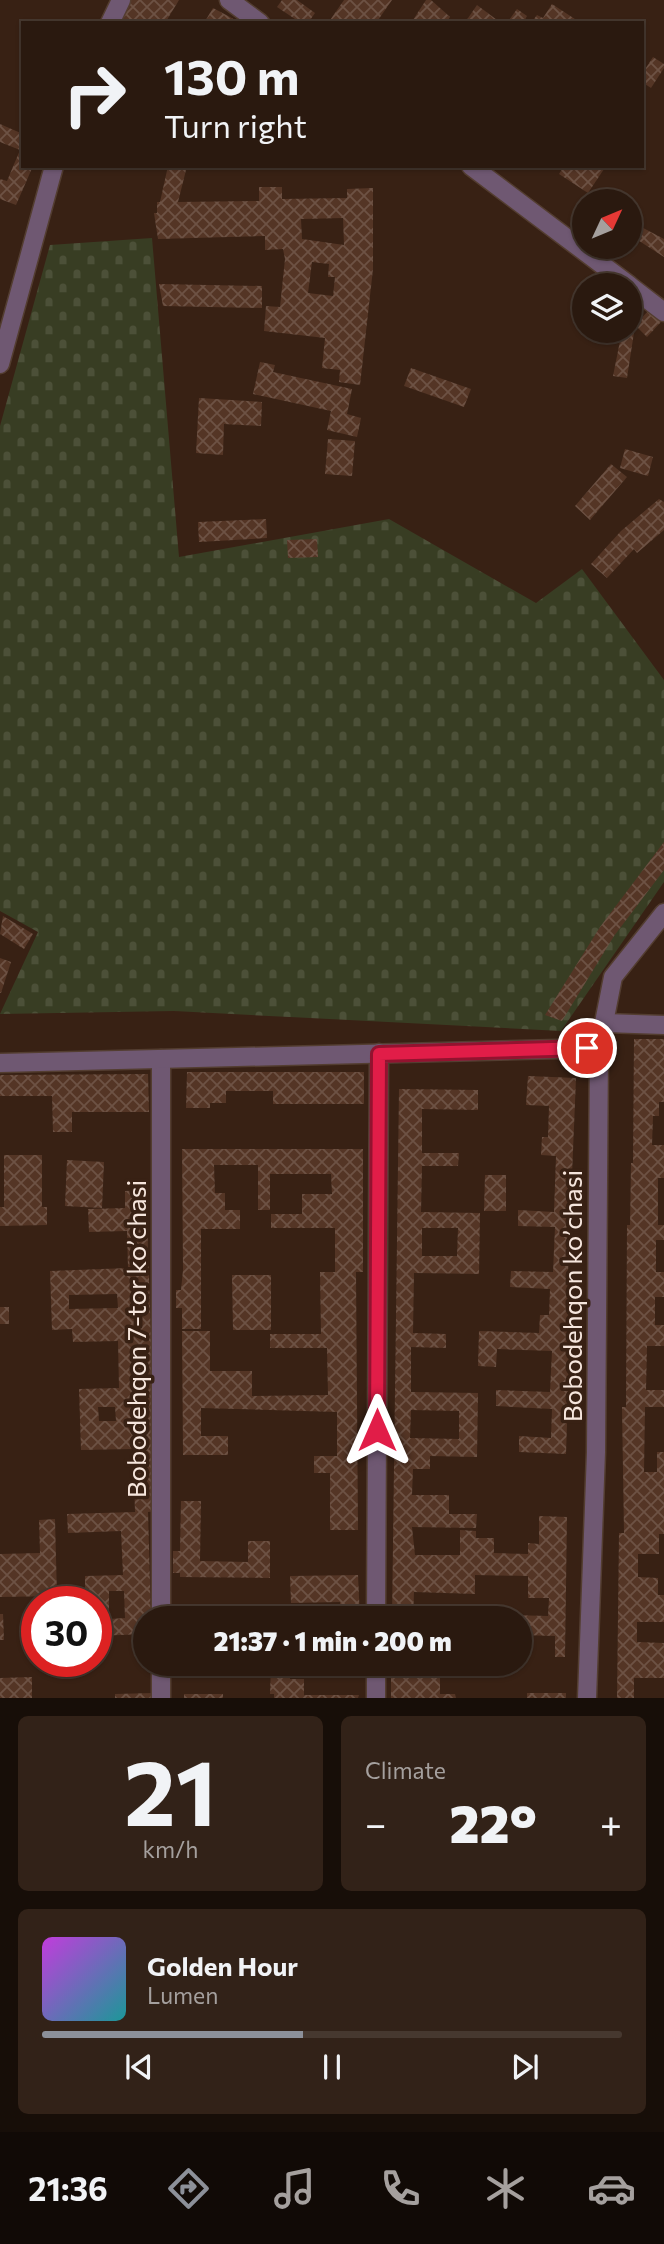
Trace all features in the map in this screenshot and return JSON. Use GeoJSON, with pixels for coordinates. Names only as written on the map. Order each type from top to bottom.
{"type":"FeatureCollection","features":[{"type":"Feature","properties":{"kind":"street"},"geometry":{"type":"LineString","coordinates":[[111,21],[121,0]]}},
{"type":"Feature","properties":{"kind":"street"},"geometry":{"type":"LineString","coordinates":[[229,0],[257,21]]}},
{"type":"Feature","properties":{"kind":"street"},"geometry":{"type":"LineString","coordinates":[[0,364],[53,168]]}},
{"type":"Feature","properties":{"kind":"street"},"geometry":{"type":"LineString","coordinates":[[474,168],[612,273]]}},
{"type":"Feature","properties":{"kind":"street"},"geometry":{"type":"LineString","coordinates":[[642,296],[664,312]]}},
{"type":"Feature","properties":{"kind":"street","name":"Bobodehqon koʼchasi"},"geometry":{"type":"LineString","coordinates":[[587,1698],[596,1452],[600,1048],[614,977],[664,913]]}},
{"type":"Feature","properties":{"kind":"street"},"geometry":{"type":"LineString","coordinates":[[605,1023],[664,1025]]}},
{"type":"Feature","properties":{"kind":"street"},"geometry":{"type":"LineString","coordinates":[[0,1063],[600,1048]]}},
{"type":"Feature","properties":{"kind":"street"},"geometry":{"type":"LineString","coordinates":[[376,1606],[379,1054]]}},
{"type":"Feature","properties":{"kind":"street","name":"Bobodehqon 7-tor koʼchasi"},"geometry":{"type":"LineString","coordinates":[[161,1059],[161,1606]]}},
{"type":"Feature","properties":{"kind":"street"},"geometry":{"type":"LineString","coordinates":[[161,1676],[161,1698]]}},
{"type":"Feature","properties":{"kind":"street"},"geometry":{"type":"LineString","coordinates":[[376,1676],[376,1698]]}},
{"type":"Feature","properties":{"kind":"green space"},"geometry":{"type":"Polygon","coordinates":[[[152,238],[179,557],[389,519],[536,603],[582,569],[664,680],[664,882],[561,1031],[174,1011],[0,1014],[38,932],[0,911],[0,426],[50,245],[152,238]]]}},
{"type":"Feature","properties":{"kind":"building"},"geometry":{"type":"Polygon","coordinates":[[[129,0],[179,0],[166,21],[116,21],[129,0]]]}},
{"type":"Feature","properties":{"kind":"building"},"geometry":{"type":"Polygon","coordinates":[[[282,0],[297,0],[315,13],[309,21],[298,21],[277,7],[282,0]]]}},
{"type":"Feature","properties":{"kind":"building"},"geometry":{"type":"Polygon","coordinates":[[[344,0],[392,0],[377,21],[329,21],[344,0]]]}},
{"type":"Feature","properties":{"kind":"building"},"geometry":{"type":"Polygon","coordinates":[[[426,0],[431,0],[450,17],[447,21],[412,21],[426,0]]]}},
{"type":"Feature","properties":{"kind":"building"},"geometry":{"type":"Polygon","coordinates":[[[552,4],[578,21],[532,21],[537,15],[543,18],[552,4]]]}},
{"type":"Feature","properties":{"kind":"building"},"geometry":{"type":"Polygon","coordinates":[[[477,5],[498,21],[466,21],[477,5]]]}},
{"type":"Feature","properties":{"kind":"building"},"geometry":{"type":"Polygon","coordinates":[[[213,8],[237,21],[205,21],[213,8]]]}},
{"type":"Feature","properties":{"kind":"building"},"geometry":{"type":"Polygon","coordinates":[[[517,9],[527,16],[524,21],[508,21],[517,9]]]}},
{"type":"Feature","properties":{"kind":"building"},"geometry":{"type":"Polygon","coordinates":[[[653,57],[664,64],[651,88],[644,83],[644,71],[653,57]]]}},
{"type":"Feature","properties":{"kind":"building"},"geometry":{"type":"Polygon","coordinates":[[[0,124],[21,133],[21,168],[32,168],[16,205],[0,199],[0,179],[7,181],[20,150],[0,142],[0,124]]]}},
{"type":"Feature","properties":{"kind":"building"},"geometry":{"type":"Polygon","coordinates":[[[168,168],[186,168],[178,202],[259,201],[259,187],[282,187],[282,199],[347,198],[347,189],[373,188],[373,269],[360,385],[339,382],[340,370],[322,368],[325,338],[264,331],[266,306],[280,307],[285,259],[283,249],[265,250],[265,236],[158,239],[154,213],[157,213],[157,202],[160,202],[168,168]],[[343,218],[301,219],[302,239],[344,245],[343,218]],[[312,262],[308,293],[333,296],[335,277],[328,277],[329,264],[312,262]]]}},
{"type":"Feature","properties":{"kind":"building"},"geometry":{"type":"Polygon","coordinates":[[[563,168],[605,168],[591,189],[582,189],[559,174],[563,168]]]}},
{"type":"Feature","properties":{"kind":"building"},"geometry":{"type":"Polygon","coordinates":[[[642,227],[664,239],[664,257],[642,243],[642,227]]]}},
{"type":"Feature","properties":{"kind":"building"},"geometry":{"type":"Polygon","coordinates":[[[159,284],[262,286],[262,308],[163,306],[159,284]]]}},
{"type":"Feature","properties":{"kind":"building"},"geometry":{"type":"Polygon","coordinates":[[[649,310],[661,322],[647,337],[642,332],[642,318],[649,310]]]}},
{"type":"Feature","properties":{"kind":"building"},"geometry":{"type":"Polygon","coordinates":[[[620,343],[632,343],[627,378],[613,376],[620,343]]]}},
{"type":"Feature","properties":{"kind":"building"},"geometry":{"type":"Polygon","coordinates":[[[260,362],[275,365],[273,372],[352,389],[347,414],[361,418],[357,437],[327,430],[331,411],[253,394],[260,362]]]}},
{"type":"Feature","properties":{"kind":"building"},"geometry":{"type":"Polygon","coordinates":[[[411,368],[471,389],[464,407],[404,386],[411,368]]]}},
{"type":"Feature","properties":{"kind":"building"},"geometry":{"type":"Polygon","coordinates":[[[199,398],[262,402],[261,426],[224,424],[223,455],[196,453],[199,398]]]}},
{"type":"Feature","properties":{"kind":"building"},"geometry":{"type":"Polygon","coordinates":[[[328,439],[355,441],[352,476],[325,474],[328,439]]]}},
{"type":"Feature","properties":{"kind":"building"},"geometry":{"type":"Polygon","coordinates":[[[625,449],[653,457],[648,476],[620,468],[625,449]]]}},
{"type":"Feature","properties":{"kind":"building"},"geometry":{"type":"Polygon","coordinates":[[[611,464],[627,477],[590,520],[575,506],[611,464]]]}},
{"type":"Feature","properties":{"kind":"building"},"geometry":{"type":"Polygon","coordinates":[[[659,499],[664,502],[664,530],[637,553],[634,549],[607,578],[591,564],[621,531],[659,499]]]}},
{"type":"Feature","properties":{"kind":"building"},"geometry":{"type":"Polygon","coordinates":[[[266,519],[267,538],[199,542],[198,522],[266,519]]]}},
{"type":"Feature","properties":{"kind":"building"},"geometry":{"type":"Polygon","coordinates":[[[317,539],[318,557],[288,558],[287,540],[317,539]]]}},
{"type":"Feature","properties":{"kind":"building"},"geometry":{"type":"Polygon","coordinates":[[[664,842],[664,870],[614,936],[562,1021],[545,1015],[600,927],[664,842]]]}},
{"type":"Feature","properties":{"kind":"building"},"geometry":{"type":"Polygon","coordinates":[[[3,916],[33,934],[24,949],[0,934],[3,916]]]}},
{"type":"Feature","properties":{"kind":"building"},"geometry":{"type":"Polygon","coordinates":[[[0,958],[11,962],[1,993],[0,993],[0,958]]]}},
{"type":"Feature","properties":{"kind":"building"},"geometry":{"type":"Polygon","coordinates":[[[634,1039],[664,1039],[664,1102],[659,1102],[659,1116],[653,1116],[652,1145],[664,1145],[664,1178],[658,1178],[658,1225],[664,1225],[664,1240],[656,1240],[656,1272],[664,1272],[664,1297],[655,1297],[655,1325],[664,1325],[664,1346],[647,1346],[646,1390],[664,1390],[664,1407],[645,1407],[644,1472],[657,1472],[657,1452],[664,1452],[664,1534],[659,1534],[659,1554],[638,1554],[638,1577],[658,1578],[658,1595],[664,1595],[664,1622],[637,1622],[637,1642],[664,1643],[664,1678],[634,1678],[634,1698],[617,1698],[619,1533],[624,1533],[622,1407],[626,1407],[627,1225],[630,1225],[633,1163],[634,1039]]]}},
{"type":"Feature","properties":{"kind":"building"},"geometry":{"type":"Polygon","coordinates":[[[187,1072],[364,1072],[364,1104],[273,1104],[273,1091],[226,1091],[226,1103],[210,1103],[210,1108],[186,1108],[187,1072]]]}},
{"type":"Feature","properties":{"kind":"building"},"geometry":{"type":"Polygon","coordinates":[[[148,1074],[149,1112],[72,1112],[72,1132],[53,1132],[52,1096],[0,1096],[0,1075],[148,1074]]]}},
{"type":"Feature","properties":{"kind":"building"},"geometry":{"type":"Polygon","coordinates":[[[528,1076],[576,1078],[568,1273],[570,1335],[566,1454],[519,1452],[519,1436],[551,1438],[552,1409],[496,1406],[496,1390],[550,1392],[552,1351],[497,1349],[496,1367],[478,1366],[479,1331],[539,1333],[540,1315],[549,1315],[550,1289],[510,1287],[511,1271],[553,1272],[555,1227],[518,1226],[518,1210],[554,1212],[556,1156],[541,1155],[542,1137],[548,1137],[549,1106],[526,1105],[528,1076]]]}},
{"type":"Feature","properties":{"kind":"building"},"geometry":{"type":"Polygon","coordinates":[[[399,1089],[478,1090],[478,1110],[422,1109],[422,1153],[459,1153],[458,1166],[422,1166],[421,1212],[480,1213],[479,1274],[414,1273],[413,1333],[446,1334],[446,1348],[411,1347],[411,1392],[478,1393],[477,1457],[430,1456],[430,1469],[413,1469],[412,1495],[449,1495],[449,1514],[477,1514],[476,1528],[412,1527],[415,1555],[460,1555],[460,1530],[476,1531],[476,1538],[494,1538],[494,1553],[528,1554],[528,1543],[539,1544],[539,1516],[567,1517],[565,1657],[555,1657],[555,1636],[532,1635],[532,1616],[548,1616],[549,1598],[528,1598],[528,1576],[475,1575],[475,1594],[414,1592],[413,1606],[392,1606],[399,1089]],[[422,1228],[422,1256],[457,1256],[458,1228],[422,1228]],[[411,1410],[410,1438],[459,1439],[459,1411],[411,1410]]]}},
{"type":"Feature","properties":{"kind":"building"},"geometry":{"type":"Polygon","coordinates":[[[182,1149],[363,1149],[363,1272],[356,1272],[358,1530],[330,1530],[330,1473],[314,1473],[314,1456],[337,1456],[337,1412],[201,1408],[201,1436],[228,1436],[228,1455],[183,1455],[182,1331],[210,1331],[210,1371],[252,1371],[252,1396],[328,1395],[327,1348],[270,1348],[270,1334],[321,1334],[320,1272],[335,1272],[335,1228],[271,1228],[271,1214],[302,1214],[302,1194],[332,1194],[331,1174],[270,1174],[270,1210],[258,1210],[258,1165],[214,1165],[215,1193],[225,1193],[225,1210],[240,1210],[240,1229],[201,1229],[201,1329],[182,1329],[182,1308],[176,1308],[176,1290],[181,1290],[183,1270],[182,1149]]]}},
{"type":"Feature","properties":{"kind":"building"},"geometry":{"type":"Polygon","coordinates":[[[4,1155],[42,1155],[42,1207],[47,1207],[47,1225],[0,1226],[0,1207],[4,1207],[4,1155]]]}},
{"type":"Feature","properties":{"kind":"building"},"geometry":{"type":"Polygon","coordinates":[[[67,1160],[104,1162],[102,1208],[65,1206],[67,1160]]]}},
{"type":"Feature","properties":{"kind":"building"},"geometry":{"type":"Polygon","coordinates":[[[485,1175],[506,1175],[506,1211],[484,1211],[485,1175]]]}},
{"type":"Feature","properties":{"kind":"building"},"geometry":{"type":"Polygon","coordinates":[[[146,1190],[157,1511],[148,1512],[151,1606],[133,1606],[133,1634],[112,1635],[112,1619],[125,1618],[124,1591],[112,1591],[112,1586],[85,1586],[85,1576],[123,1575],[121,1531],[68,1533],[67,1514],[135,1512],[133,1449],[81,1450],[79,1389],[119,1388],[118,1341],[73,1342],[72,1329],[52,1330],[50,1271],[128,1268],[127,1231],[89,1232],[88,1209],[125,1208],[125,1191],[146,1190]],[[117,1294],[69,1295],[69,1309],[118,1308],[117,1294]],[[98,1407],[99,1421],[116,1421],[115,1407],[98,1407]]]}},
{"type":"Feature","properties":{"kind":"building"},"geometry":{"type":"Polygon","coordinates":[[[232,1275],[271,1275],[271,1330],[233,1330],[232,1275]]]}},
{"type":"Feature","properties":{"kind":"building"},"geometry":{"type":"Polygon","coordinates":[[[0,1307],[9,1307],[9,1324],[0,1324],[0,1307]]]}},
{"type":"Feature","properties":{"kind":"building"},"geometry":{"type":"Polygon","coordinates":[[[181,1501],[201,1501],[200,1561],[248,1562],[248,1541],[270,1541],[270,1578],[180,1577],[180,1573],[173,1573],[173,1551],[180,1551],[181,1501]]]}},
{"type":"Feature","properties":{"kind":"building"},"geometry":{"type":"Polygon","coordinates":[[[55,1519],[57,1586],[21,1586],[21,1597],[0,1597],[0,1554],[40,1553],[39,1520],[55,1519]]]}},
{"type":"Feature","properties":{"kind":"building"},"geometry":{"type":"Polygon","coordinates":[[[358,1575],[359,1606],[340,1606],[340,1602],[291,1603],[290,1576],[358,1575]]]}},
{"type":"Feature","properties":{"kind":"building"},"geometry":{"type":"Polygon","coordinates":[[[0,1614],[3,1614],[4,1640],[0,1640],[0,1614]]]}},
{"type":"Feature","properties":{"kind":"building"},"geometry":{"type":"Polygon","coordinates":[[[271,1676],[290,1676],[290,1679],[304,1679],[304,1695],[359,1695],[358,1698],[274,1698],[274,1694],[270,1694],[271,1676]]]}},
{"type":"Feature","properties":{"kind":"building"},"geometry":{"type":"Polygon","coordinates":[[[391,1676],[410,1676],[440,1677],[440,1694],[455,1694],[456,1698],[391,1698],[391,1676]]]}},
{"type":"Feature","properties":{"kind":"building"},"geometry":{"type":"Polygon","coordinates":[[[32,1677],[32,1698],[0,1698],[0,1678],[32,1677]]]}},
{"type":"Feature","properties":{"kind":"building"},"geometry":{"type":"Polygon","coordinates":[[[154,1693],[154,1698],[115,1698],[115,1694],[154,1693]]]}},
{"type":"Feature","properties":{"kind":"building"},"geometry":{"type":"Polygon","coordinates":[[[527,1693],[566,1693],[566,1698],[527,1698],[527,1693]]]}},
{"type":"Feature","properties":{"kind":"building"},"geometry":{"type":"Polygon","coordinates":[[[184,1694],[223,1694],[223,1698],[184,1698],[184,1694]]]}},
{"type":"Feature","properties":{"kind":"route"},"geometry":{"type":"LineString","coordinates":[[377,1430],[379,1054],[587,1048]]}}]}
